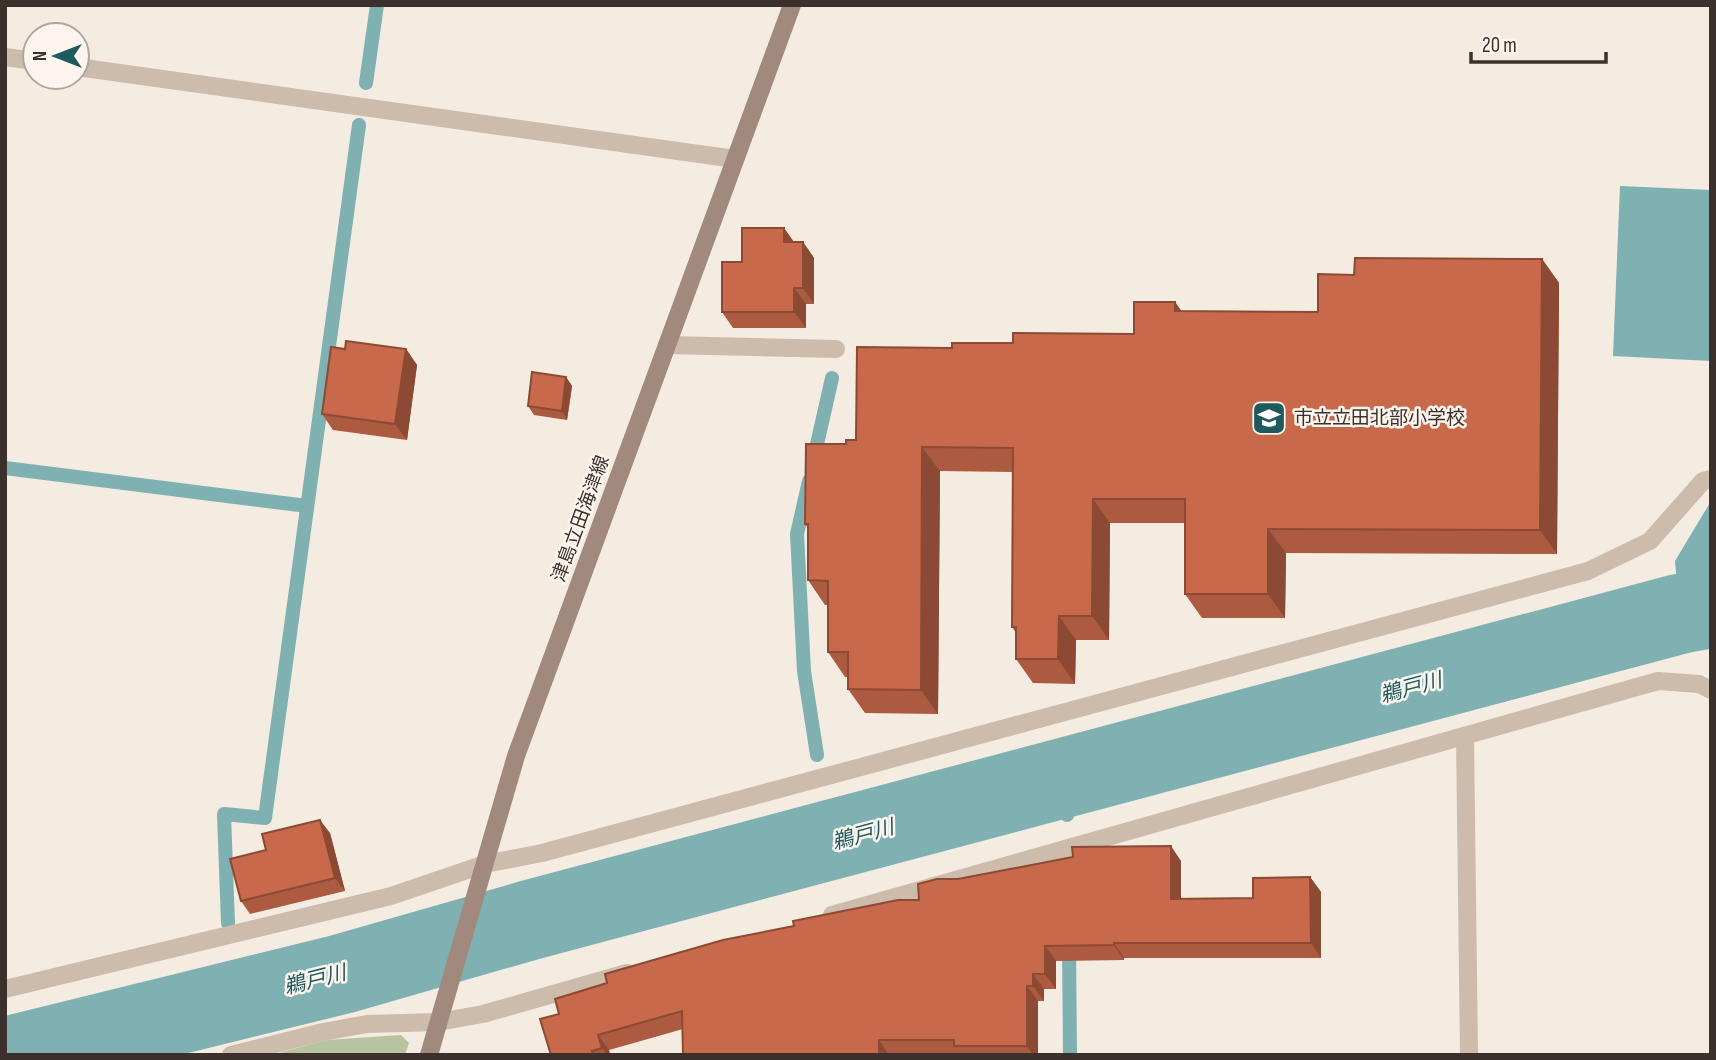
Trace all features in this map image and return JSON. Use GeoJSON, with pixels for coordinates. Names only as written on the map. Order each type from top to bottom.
{"type":"FeatureCollection","features":[{"type":"Feature","properties":{"kind":"main road","name":"津島立田海津線"},"geometry":{"type":"LineString","coordinates":[[429,1055],[516,756],[792,5]]}},
{"type":"Feature","properties":{"kind":"street"},"geometry":{"type":"LineString","coordinates":[[91,69],[735,159]]}},
{"type":"Feature","properties":{"kind":"street"},"geometry":{"type":"LineString","coordinates":[[667,345],[836,349]]}},
{"type":"Feature","properties":{"kind":"street"},"geometry":{"type":"LineString","coordinates":[[5,989],[391,896],[485,864],[555,850],[1588,571],[1650,541],[1703,481],[1711,479]]}},
{"type":"Feature","properties":{"kind":"street"},"geometry":{"type":"LineString","coordinates":[[819,919],[1658,681],[1699,684],[1711,690]]}},
{"type":"Feature","properties":{"kind":"street"},"geometry":{"type":"LineString","coordinates":[[1465,736],[1469,1055]]}},
{"type":"Feature","properties":{"kind":"street"},"geometry":{"type":"LineString","coordinates":[[231,1055],[323,1032],[368,1024],[438,1023],[483,1014],[645,968]]}},
{"type":"Feature","properties":{"kind":"green space"},"geometry":{"type":"Polygon","coordinates":[[[401,1035],[409,1043],[405,1055],[271,1055],[327,1040],[401,1035]]]}},
{"type":"Feature","properties":{"kind":"water"},"geometry":{"type":"Polygon","coordinates":[[[1620,186],[1711,190],[1711,361],[1613,356],[1620,186]]]}},
{"type":"Feature","properties":{"kind":"water"},"geometry":{"type":"Polygon","coordinates":[[[1711,501],[1711,642],[1683,647],[1675,561],[1711,501]]]}},
{"type":"Feature","properties":{"kind":"building"},"geometry":{"type":"Polygon","coordinates":[[[742,228],[784,228],[784,242],[803,242],[803,288],[794,288],[794,312],[722,312],[722,262],[742,262],[742,228]]]}},
{"type":"Feature","properties":{"kind":"building"},"geometry":{"type":"Polygon","coordinates":[[[1355,258],[1542,259],[1540,530],[1268,529],[1268,594],[1185,594],[1185,499],[1093,499],[1092,616],[1059,616],[1058,659],[1016,659],[1016,627],[1012,627],[1013,448],[922,447],[921,690],[848,689],[848,652],[828,652],[828,581],[808,580],[808,524],[805,524],[806,444],[846,444],[846,440],[856,440],[857,347],[952,348],[952,343],[1013,343],[1013,333],[1134,334],[1134,302],[1175,302],[1175,311],[1318,312],[1318,274],[1354,275],[1355,258]]]}},
{"type":"Feature","properties":{"kind":"building"},"geometry":{"type":"Polygon","coordinates":[[[346,341],[406,349],[395,424],[322,414],[331,347],[345,349],[346,341]]]}},
{"type":"Feature","properties":{"kind":"building"},"geometry":{"type":"Polygon","coordinates":[[[532,372],[566,377],[562,411],[528,406],[532,372]]]}},
{"type":"Feature","properties":{"kind":"building"},"geometry":{"type":"Polygon","coordinates":[[[320,820],[335,878],[241,901],[230,859],[266,850],[262,834],[320,820]]]}},
{"type":"Feature","properties":{"kind":"building"},"geometry":{"type":"Polygon","coordinates":[[[1171,846],[1171,899],[1253,898],[1253,878],[1310,877],[1311,943],[1114,943],[1045,946],[1045,974],[1033,974],[1033,986],[1027,986],[1027,1046],[954,1046],[954,1040],[879,1040],[879,1055],[683,1055],[682,1011],[598,1035],[602,1048],[592,1051],[593,1055],[551,1055],[540,1019],[559,1014],[555,999],[607,983],[605,974],[723,940],[794,926],[793,921],[898,900],[919,900],[918,884],[1073,857],[1072,847],[1171,846]]]}},
{"type":"Feature","properties":{"kind":"waterway"},"geometry":{"type":"LineString","coordinates":[[366,83],[377,5]]}},
{"type":"Feature","properties":{"kind":"waterway"},"geometry":{"type":"LineString","coordinates":[[228,923],[224,814],[265,818],[359,125]]}},
{"type":"Feature","properties":{"kind":"waterway"},"geometry":{"type":"LineString","coordinates":[[813,462],[832,378]]}},
{"type":"Feature","properties":{"kind":"waterway"},"geometry":{"type":"LineString","coordinates":[[5,468],[307,506]]}},
{"type":"Feature","properties":{"kind":"waterway"},"geometry":{"type":"LineString","coordinates":[[809,481],[797,534],[804,671],[817,755]]}},
{"type":"Feature","properties":{"kind":"waterway","name":"鵜戸川"},"geometry":{"type":"LineString","coordinates":[[13,1055],[342,974],[530,920],[1679,614],[1711,608]]}},
{"type":"Feature","properties":{"kind":"waterway"},"geometry":{"type":"LineString","coordinates":[[1067,777],[1067,815]]}},
{"type":"Feature","properties":{"kind":"waterway"},"geometry":{"type":"LineString","coordinates":[[1069,944],[1070,1055]]}},
{"type":"Feature","properties":{"kind":"place","name":"市立立田北部小学校"},"geometry":{"type":"Point","coordinates":[1269,418]}}]}
